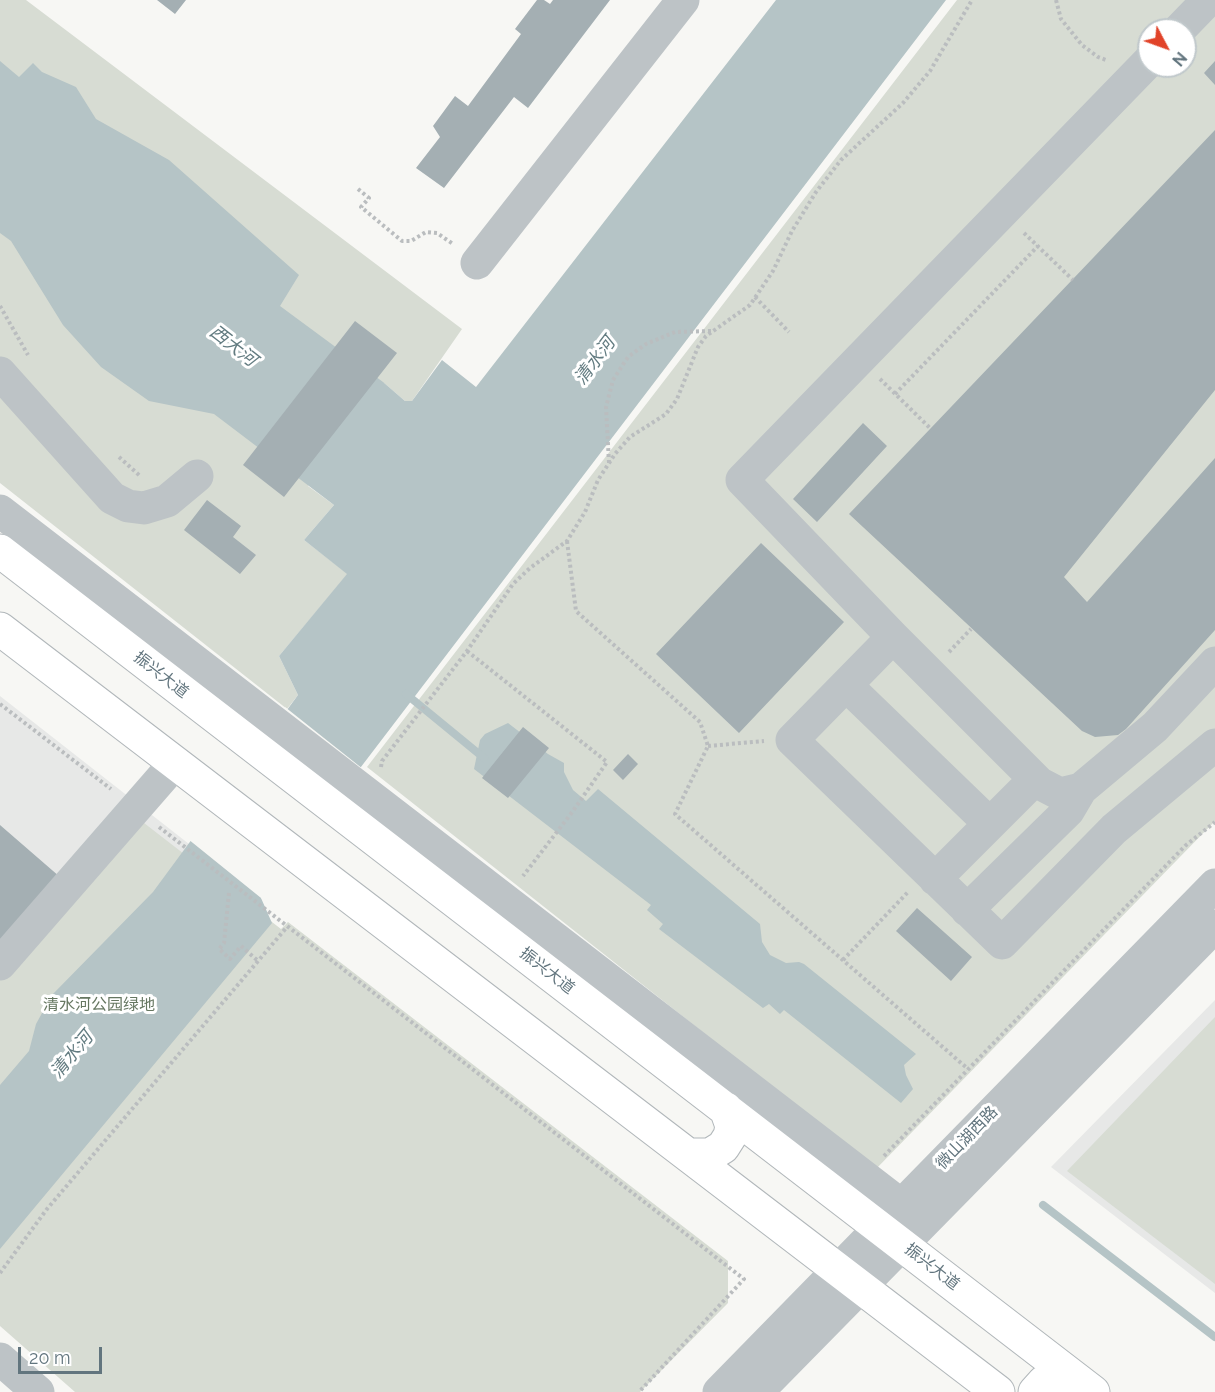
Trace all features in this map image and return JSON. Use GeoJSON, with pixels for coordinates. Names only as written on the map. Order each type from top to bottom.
{"type":"FeatureCollection","features":[{"type":"Feature","properties":{"kind":"main road","name":"振兴大道"},"geometry":{"type":"LineString","coordinates":[[0,551],[726,1109],[895,1226],[1083,1384]]}},
{"type":"Feature","properties":{"kind":"main road"},"geometry":{"type":"LineString","coordinates":[[0,629],[998,1392]]}},
{"type":"Feature","properties":{"kind":"main road"},"geometry":{"type":"LineString","coordinates":[[688,1155],[710,1155],[723,1147],[730,1136],[732,1126],[726,1109]]}},
{"type":"Feature","properties":{"kind":"main road"},"geometry":{"type":"LineString","coordinates":[[1035,1392],[1044,1382],[1055,1377],[1083,1384]]}},
{"type":"Feature","properties":{"kind":"street"},"geometry":{"type":"LineString","coordinates":[[477,263],[683,0]]}},
{"type":"Feature","properties":{"kind":"street"},"geometry":{"type":"LineString","coordinates":[[1191,18],[1208,0]]}},
{"type":"Feature","properties":{"kind":"street"},"geometry":{"type":"LineString","coordinates":[[1081,789],[1060,794],[1039,783],[893,637],[742,480],[1137,73]]}},
{"type":"Feature","properties":{"kind":"street"},"geometry":{"type":"LineString","coordinates":[[0,372],[112,498],[128,506],[144,508],[167,501],[197,476]]}},
{"type":"Feature","properties":{"kind":"street"},"geometry":{"type":"LineString","coordinates":[[0,511],[864,1177],[895,1226]]}},
{"type":"Feature","properties":{"kind":"street"},"geometry":{"type":"LineString","coordinates":[[893,637],[792,740],[1002,943],[1114,829],[1215,745]]}},
{"type":"Feature","properties":{"kind":"street"},"geometry":{"type":"LineString","coordinates":[[967,910],[1068,811],[1081,789],[1155,727],[1215,663]]}},
{"type":"Feature","properties":{"kind":"street"},"geometry":{"type":"LineString","coordinates":[[846,685],[990,824]]}},
{"type":"Feature","properties":{"kind":"street"},"geometry":{"type":"LineString","coordinates":[[0,964],[175,763]]}},
{"type":"Feature","properties":{"kind":"street"},"geometry":{"type":"LineString","coordinates":[[931,876],[990,824],[1035,779]]}},
{"type":"Feature","properties":{"kind":"street","name":"微山湖西路"},"geometry":{"type":"LineString","coordinates":[[757,1392],[895,1226],[1215,885]]}},
{"type":"Feature","properties":{"kind":"street","name":"微山湖西路"},"geometry":{"type":"LineString","coordinates":[[895,1226],[1215,927]]}},
{"type":"Feature","properties":{"kind":"street","name":"微山湖西路"},"geometry":{"type":"LineString","coordinates":[[719,1392],[850,1278]]}},
{"type":"Feature","properties":{"kind":"street"},"geometry":{"type":"LineString","coordinates":[[0,1359],[38,1392]]}},
{"type":"Feature","properties":{"kind":"path"},"geometry":{"type":"LineString","coordinates":[[374,799],[382,761],[467,651],[513,584],[530,568],[567,541],[585,512],[598,480],[609,463],[630,437],[666,414],[677,399],[698,347],[706,336],[750,305],[773,271],[792,231],[816,192],[841,160],[903,103],[930,71],[972,0]]}},
{"type":"Feature","properties":{"kind":"path"},"geometry":{"type":"LineString","coordinates":[[1056,0],[1061,19],[1082,45],[1098,57],[1137,65]]}},
{"type":"Feature","properties":{"kind":"path"},"geometry":{"type":"LineString","coordinates":[[358,189],[369,198],[361,207],[402,242],[411,241],[426,232],[437,233],[477,263]]}},
{"type":"Feature","properties":{"kind":"path"},"geometry":{"type":"LineString","coordinates":[[1003,212],[1073,280]]}},
{"type":"Feature","properties":{"kind":"path"},"geometry":{"type":"LineString","coordinates":[[895,394],[1038,246]]}},
{"type":"Feature","properties":{"kind":"path"},"geometry":{"type":"LineString","coordinates":[[755,297],[789,332]]}},
{"type":"Feature","properties":{"kind":"path"},"geometry":{"type":"LineString","coordinates":[[0,306],[34,363]]}},
{"type":"Feature","properties":{"kind":"path"},"geometry":{"type":"LineString","coordinates":[[609,463],[606,407],[613,380],[628,357],[646,344],[675,332],[713,331]]}},
{"type":"Feature","properties":{"kind":"path"},"geometry":{"type":"LineString","coordinates":[[860,359],[931,429]]}},
{"type":"Feature","properties":{"kind":"path"},"geometry":{"type":"LineString","coordinates":[[111,449],[167,501]]}},
{"type":"Feature","properties":{"kind":"path"},"geometry":{"type":"LineString","coordinates":[[567,541],[576,611],[700,722],[708,746],[675,814],[968,1069]]}},
{"type":"Feature","properties":{"kind":"path"},"geometry":{"type":"LineString","coordinates":[[467,651],[608,762],[573,812],[505,900]]}},
{"type":"Feature","properties":{"kind":"path"},"geometry":{"type":"LineString","coordinates":[[0,704],[744,1279],[639,1392]]}},
{"type":"Feature","properties":{"kind":"path"},"geometry":{"type":"LineString","coordinates":[[708,746],[723,743],[792,740]]}},
{"type":"Feature","properties":{"kind":"path"},"geometry":{"type":"LineString","coordinates":[[864,1177],[1185,846],[1215,822]]}},
{"type":"Feature","properties":{"kind":"path"},"geometry":{"type":"LineString","coordinates":[[843,960],[931,876]]}},
{"type":"Feature","properties":{"kind":"path"},"geometry":{"type":"LineString","coordinates":[[229,893],[224,943],[219,949],[230,959],[241,946],[257,960]]}},
{"type":"Feature","properties":{"kind":"path"},"geometry":{"type":"LineString","coordinates":[[0,1273],[47,1209],[287,927]]}},
{"type":"Feature","properties":{"kind":"shaded area"},"geometry":{"type":"Polygon","coordinates":[[[0,696],[189,844],[0,1085],[0,696]]]}},
{"type":"Feature","properties":{"kind":"shaded area"},"geometry":{"type":"Polygon","coordinates":[[[1215,1000],[1215,1293],[1051,1167],[1215,1000]]]}},
{"type":"Feature","properties":{"kind":"green space"},"geometry":{"type":"Polygon","coordinates":[[[0,0],[26,0],[462,329],[412,401],[405,401],[384,383],[308,486],[334,505],[304,540],[348,574],[279,656],[298,695],[287,709],[0,483],[0,0]]]}},
{"type":"Feature","properties":{"kind":"green space"},"geometry":{"type":"Polygon","coordinates":[[[957,0],[1215,0],[1215,821],[876,1169],[367,767],[957,0]]]}},
{"type":"Feature","properties":{"kind":"green space","name":"清水河公园绿地"},"geometry":{"type":"Polygon","coordinates":[[[144,823],[281,929],[288,922],[728,1261],[728,1303],[640,1392],[75,1392],[0,1326],[0,976],[144,823]]]}},
{"type":"Feature","properties":{"kind":"green space"},"geometry":{"type":"Polygon","coordinates":[[[1215,1017],[1215,1284],[1067,1171],[1215,1017]]]}},
{"type":"Feature","properties":{"kind":"water"},"geometry":{"type":"Polygon","coordinates":[[[776,0],[946,0],[261,898],[272,923],[0,1249],[0,1085],[29,1051],[36,1024],[52,995],[153,892],[298,695],[279,656],[347,574],[304,540],[334,505],[214,414],[149,401],[101,367],[63,325],[11,241],[0,233],[0,61],[19,77],[33,63],[42,72],[76,87],[96,119],[169,160],[299,275],[280,306],[383,382],[405,401],[412,401],[442,360],[476,387],[776,0]]]}},
{"type":"Feature","properties":{"kind":"water"},"geometry":{"type":"Polygon","coordinates":[[[508,723],[548,754],[564,763],[564,772],[573,790],[586,801],[598,789],[760,924],[762,942],[770,955],[786,963],[804,964],[916,1054],[904,1065],[913,1089],[901,1103],[784,1010],[780,1014],[769,1004],[763,1008],[659,929],[663,924],[647,910],[651,905],[474,769],[480,740],[485,734],[508,723]]]}},
{"type":"Feature","properties":{"kind":"pier"},"geometry":{"type":"Polygon","coordinates":[[[285,707],[363,769],[264,899],[266,902],[188,839],[285,707]]]}},
{"type":"Feature","properties":{"kind":"building"},"geometry":{"type":"Polygon","coordinates":[[[157,0],[186,0],[175,14],[157,0]]]}},
{"type":"Feature","properties":{"kind":"building"},"geometry":{"type":"Polygon","coordinates":[[[537,0],[544,0],[550,4],[553,0],[610,0],[528,108],[514,97],[444,188],[416,168],[440,137],[433,126],[455,96],[468,106],[521,34],[515,29],[537,0]]]}},
{"type":"Feature","properties":{"kind":"building"},"geometry":{"type":"Polygon","coordinates":[[[1215,61],[1215,85],[1204,73],[1215,61]]]}},
{"type":"Feature","properties":{"kind":"building"},"geometry":{"type":"Polygon","coordinates":[[[1215,130],[1215,390],[1064,577],[1087,602],[1215,458],[1215,630],[1126,729],[1118,735],[1095,737],[1082,731],[849,514],[1215,130]]]}},
{"type":"Feature","properties":{"kind":"building"},"geometry":{"type":"Polygon","coordinates":[[[355,321],[397,353],[284,497],[243,465],[355,321]]]}},
{"type":"Feature","properties":{"kind":"building"},"geometry":{"type":"Polygon","coordinates":[[[863,423],[887,446],[817,522],[793,499],[863,423]]]}},
{"type":"Feature","properties":{"kind":"building"},"geometry":{"type":"Polygon","coordinates":[[[207,500],[241,526],[233,537],[256,555],[240,574],[184,530],[207,500]]]}},
{"type":"Feature","properties":{"kind":"building"},"geometry":{"type":"Polygon","coordinates":[[[761,543],[844,622],[739,733],[656,654],[761,543]]]}},
{"type":"Feature","properties":{"kind":"building"},"geometry":{"type":"Polygon","coordinates":[[[523,727],[549,748],[508,798],[482,778],[523,727]]]}},
{"type":"Feature","properties":{"kind":"building"},"geometry":{"type":"Polygon","coordinates":[[[628,754],[638,764],[623,780],[613,770],[628,754]]]}},
{"type":"Feature","properties":{"kind":"building"},"geometry":{"type":"Polygon","coordinates":[[[0,825],[60,877],[0,947],[0,825]]]}},
{"type":"Feature","properties":{"kind":"building"},"geometry":{"type":"Polygon","coordinates":[[[917,908],[972,957],[951,981],[896,931],[917,908]]]}},
{"type":"Feature","properties":{"kind":"waterway"},"geometry":{"type":"LineString","coordinates":[[406,694],[484,758]]}},
{"type":"Feature","properties":{"kind":"waterway"},"geometry":{"type":"LineString","coordinates":[[1043,1205],[1215,1337]]}},
{"type":"Feature","properties":{"kind":"water label","name":"西大河"},"geometry":{"type":"Point","coordinates":[233,346]}},
{"type":"Feature","properties":{"kind":"water label","name":"清水河"},"geometry":{"type":"Point","coordinates":[595,361]}},
{"type":"Feature","properties":{"kind":"water label","name":"清水河"},"geometry":{"type":"Point","coordinates":[72,1055]}}]}
